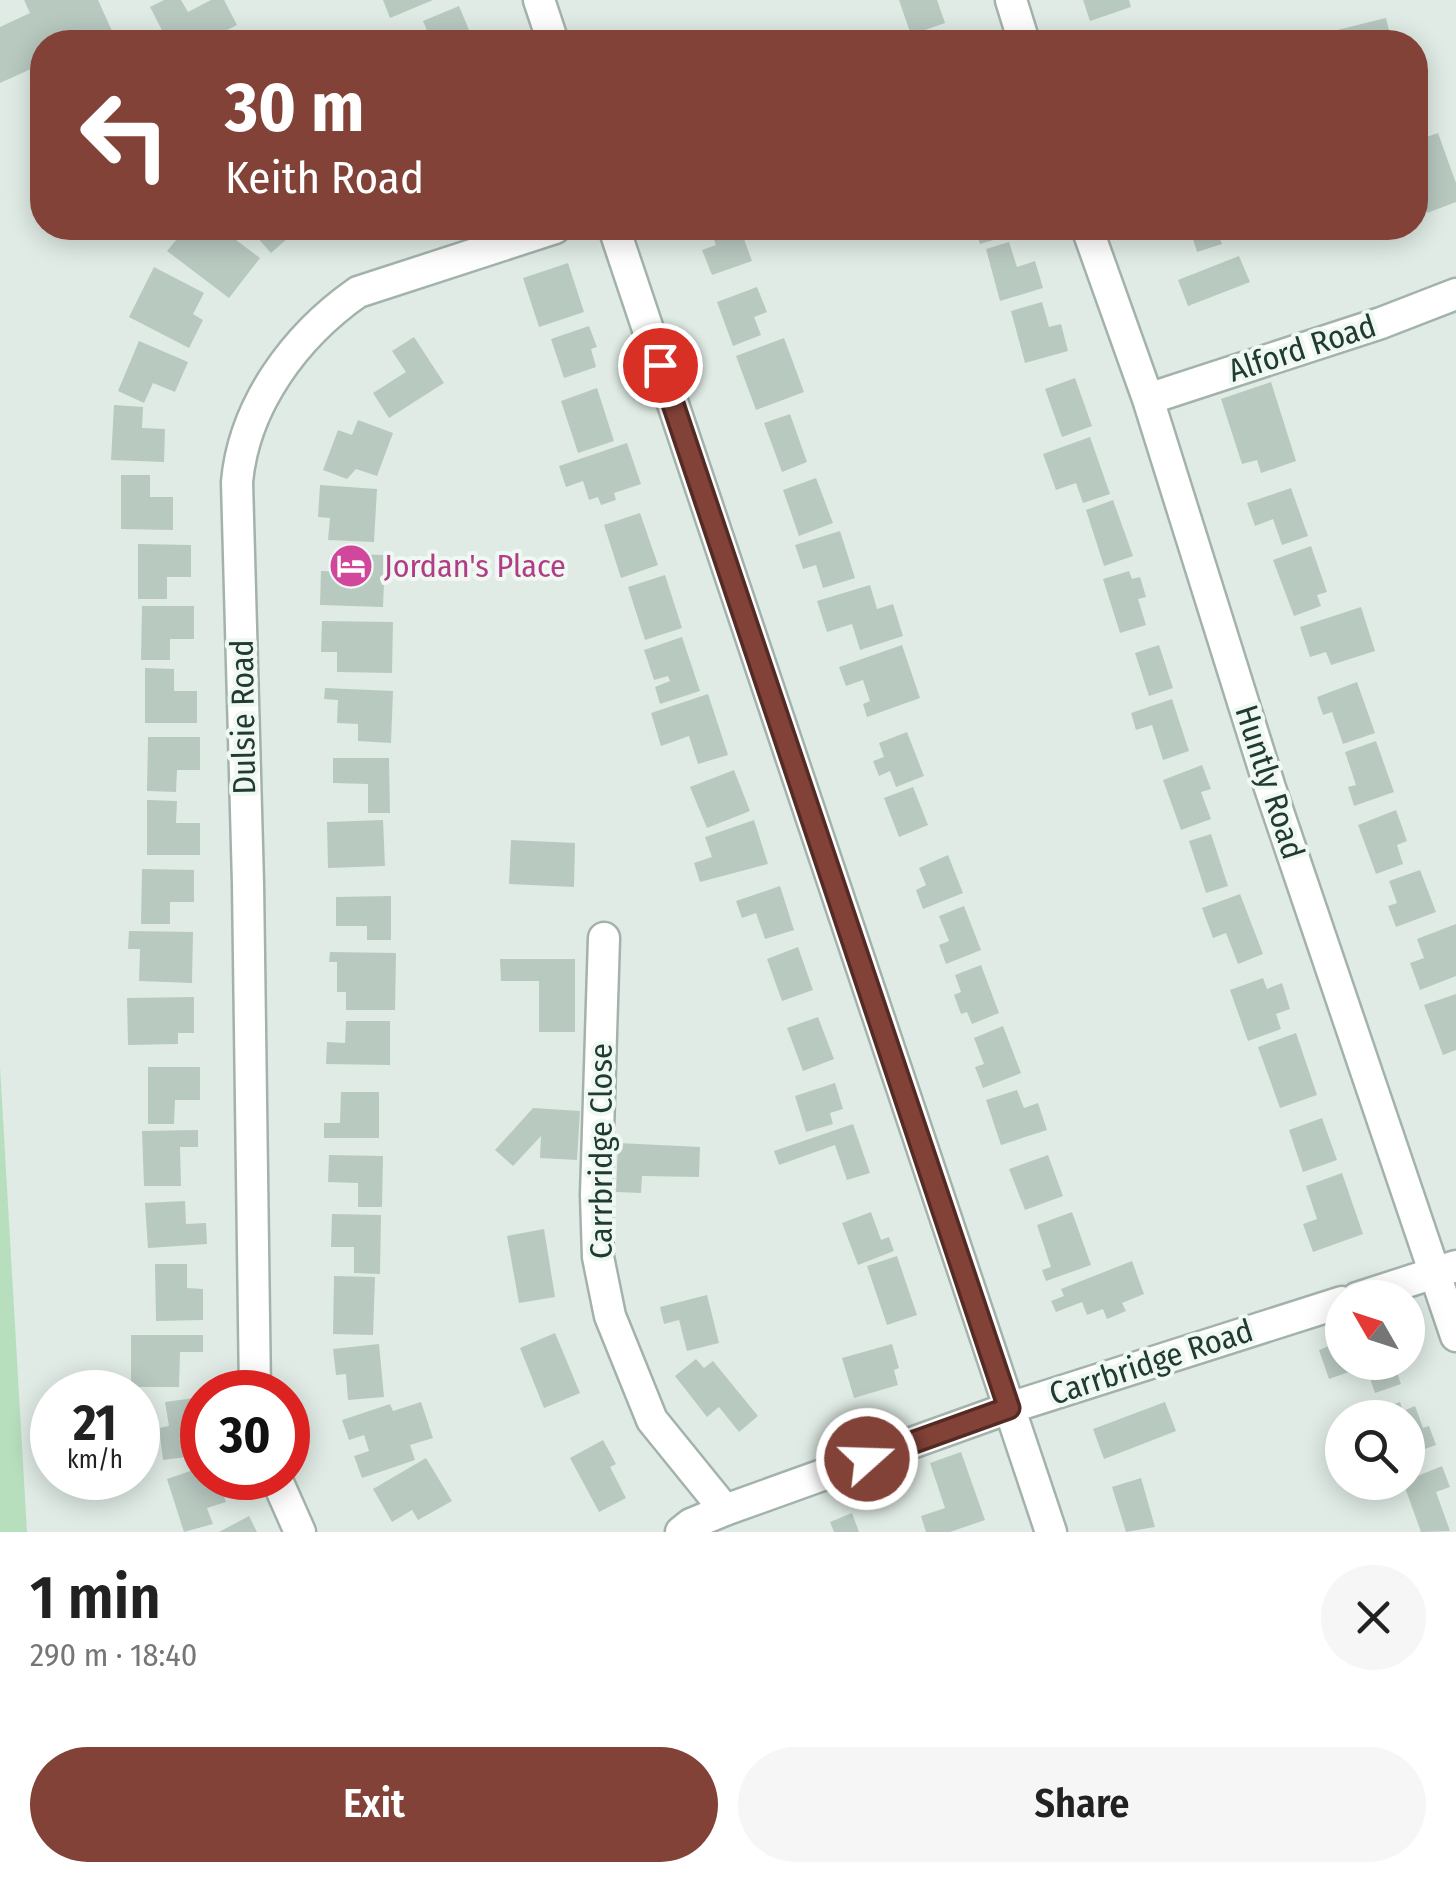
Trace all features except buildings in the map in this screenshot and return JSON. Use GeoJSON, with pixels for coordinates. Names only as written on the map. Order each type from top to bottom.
{"type":"FeatureCollection","features":[{"type":"Feature","properties":{"kind":"street"},"geometry":{"type":"LineString","coordinates":[[538,0],[548,30]]}},
{"type":"Feature","properties":{"kind":"street"},"geometry":{"type":"LineString","coordinates":[[1011,0],[1020,30]]}},
{"type":"Feature","properties":{"kind":"street","name":"Dulsie Road"},"geometry":{"type":"LineString","coordinates":[[252,1370],[253,1159],[236,482],[240,448],[292,350],[332,310],[358,292],[518,240]]}},
{"type":"Feature","properties":{"kind":"street"},"geometry":{"type":"LineString","coordinates":[[618,240],[1051,1532]]}},
{"type":"Feature","properties":{"kind":"street","name":"Huntly Road"},"geometry":{"type":"LineString","coordinates":[[1091,240],[1148,399],[1270,788],[1446,1270],[1456,1336]]}},
{"type":"Feature","properties":{"kind":"street","name":"Alford Road"},"geometry":{"type":"LineString","coordinates":[[1148,399],[1381,323],[1456,294]]}},
{"type":"Feature","properties":{"kind":"street","name":"Carrbridge Close"},"geometry":{"type":"LineString","coordinates":[[604,938],[596,1195],[598,1256],[610,1316],[652,1420],[725,1510]]}},
{"type":"Feature","properties":{"kind":"street"},"geometry":{"type":"LineString","coordinates":[[1414,1280],[1446,1270]]}},
{"type":"Feature","properties":{"kind":"street","name":"Carrbridge Road"},"geometry":{"type":"LineString","coordinates":[[681,1532],[690,1524],[725,1510],[1009,1408],[1325,1307]]}},
{"type":"Feature","properties":{"kind":"street"},"geometry":{"type":"LineString","coordinates":[[286,1500],[300,1532]]}},
{"type":"Feature","properties":{"kind":"green space"},"geometry":{"type":"Polygon","coordinates":[[[0,1067],[27,1532],[0,1532],[0,1067]]]}},
{"type":"Feature","properties":{"kind":"place","name":"Jordan's Place"},"geometry":{"type":"Point","coordinates":[351,566]}},
{"type":"Feature","properties":{"kind":"route"},"geometry":{"type":"LineString","coordinates":[[660,365],[1009,1408],[867,1459]]}}]}
